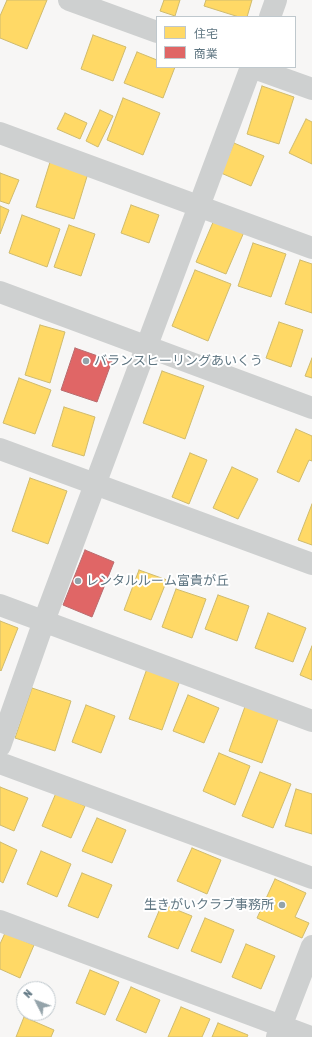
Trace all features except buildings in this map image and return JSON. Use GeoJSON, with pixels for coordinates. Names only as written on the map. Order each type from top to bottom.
{"type":"FeatureCollection","features":[{"type":"Feature","properties":{"kind":"street"},"geometry":{"type":"LineString","coordinates":[[69,0],[156,32]]}},
{"type":"Feature","properties":{"kind":"street"},"geometry":{"type":"LineString","coordinates":[[270,16],[276,0]]}},
{"type":"Feature","properties":{"kind":"street"},"geometry":{"type":"LineString","coordinates":[[0,746],[44,621],[200,207],[251,68]]}},
{"type":"Feature","properties":{"kind":"street"},"geometry":{"type":"LineString","coordinates":[[254,68],[312,89]]}},
{"type":"Feature","properties":{"kind":"street"},"geometry":{"type":"LineString","coordinates":[[0,133],[312,248]]}},
{"type":"Feature","properties":{"kind":"street"},"geometry":{"type":"LineString","coordinates":[[0,292],[312,408]]}},
{"type":"Feature","properties":{"kind":"street"},"geometry":{"type":"LineString","coordinates":[[0,449],[312,564]]}},
{"type":"Feature","properties":{"kind":"street"},"geometry":{"type":"LineString","coordinates":[[0,605],[312,721]]}},
{"type":"Feature","properties":{"kind":"street"},"geometry":{"type":"LineString","coordinates":[[0,763],[312,878]]}},
{"type":"Feature","properties":{"kind":"street"},"geometry":{"type":"LineString","coordinates":[[0,921],[279,1032],[311,1037]]}},
{"type":"Feature","properties":{"kind":"street"},"geometry":{"type":"LineString","coordinates":[[279,1032],[312,946]]}},
{"type":"Feature","properties":{"kind":"place","name":"バランスヒーリングあいくう"},"geometry":{"type":"Point","coordinates":[86,361]}},
{"type":"Feature","properties":{"kind":"place","name":"レンタルルーム富貴が丘"},"geometry":{"type":"Point","coordinates":[78,581]}},
{"type":"Feature","properties":{"kind":"place","name":"生きがいクラブ事務所"},"geometry":{"type":"Point","coordinates":[282,905]}}]}
